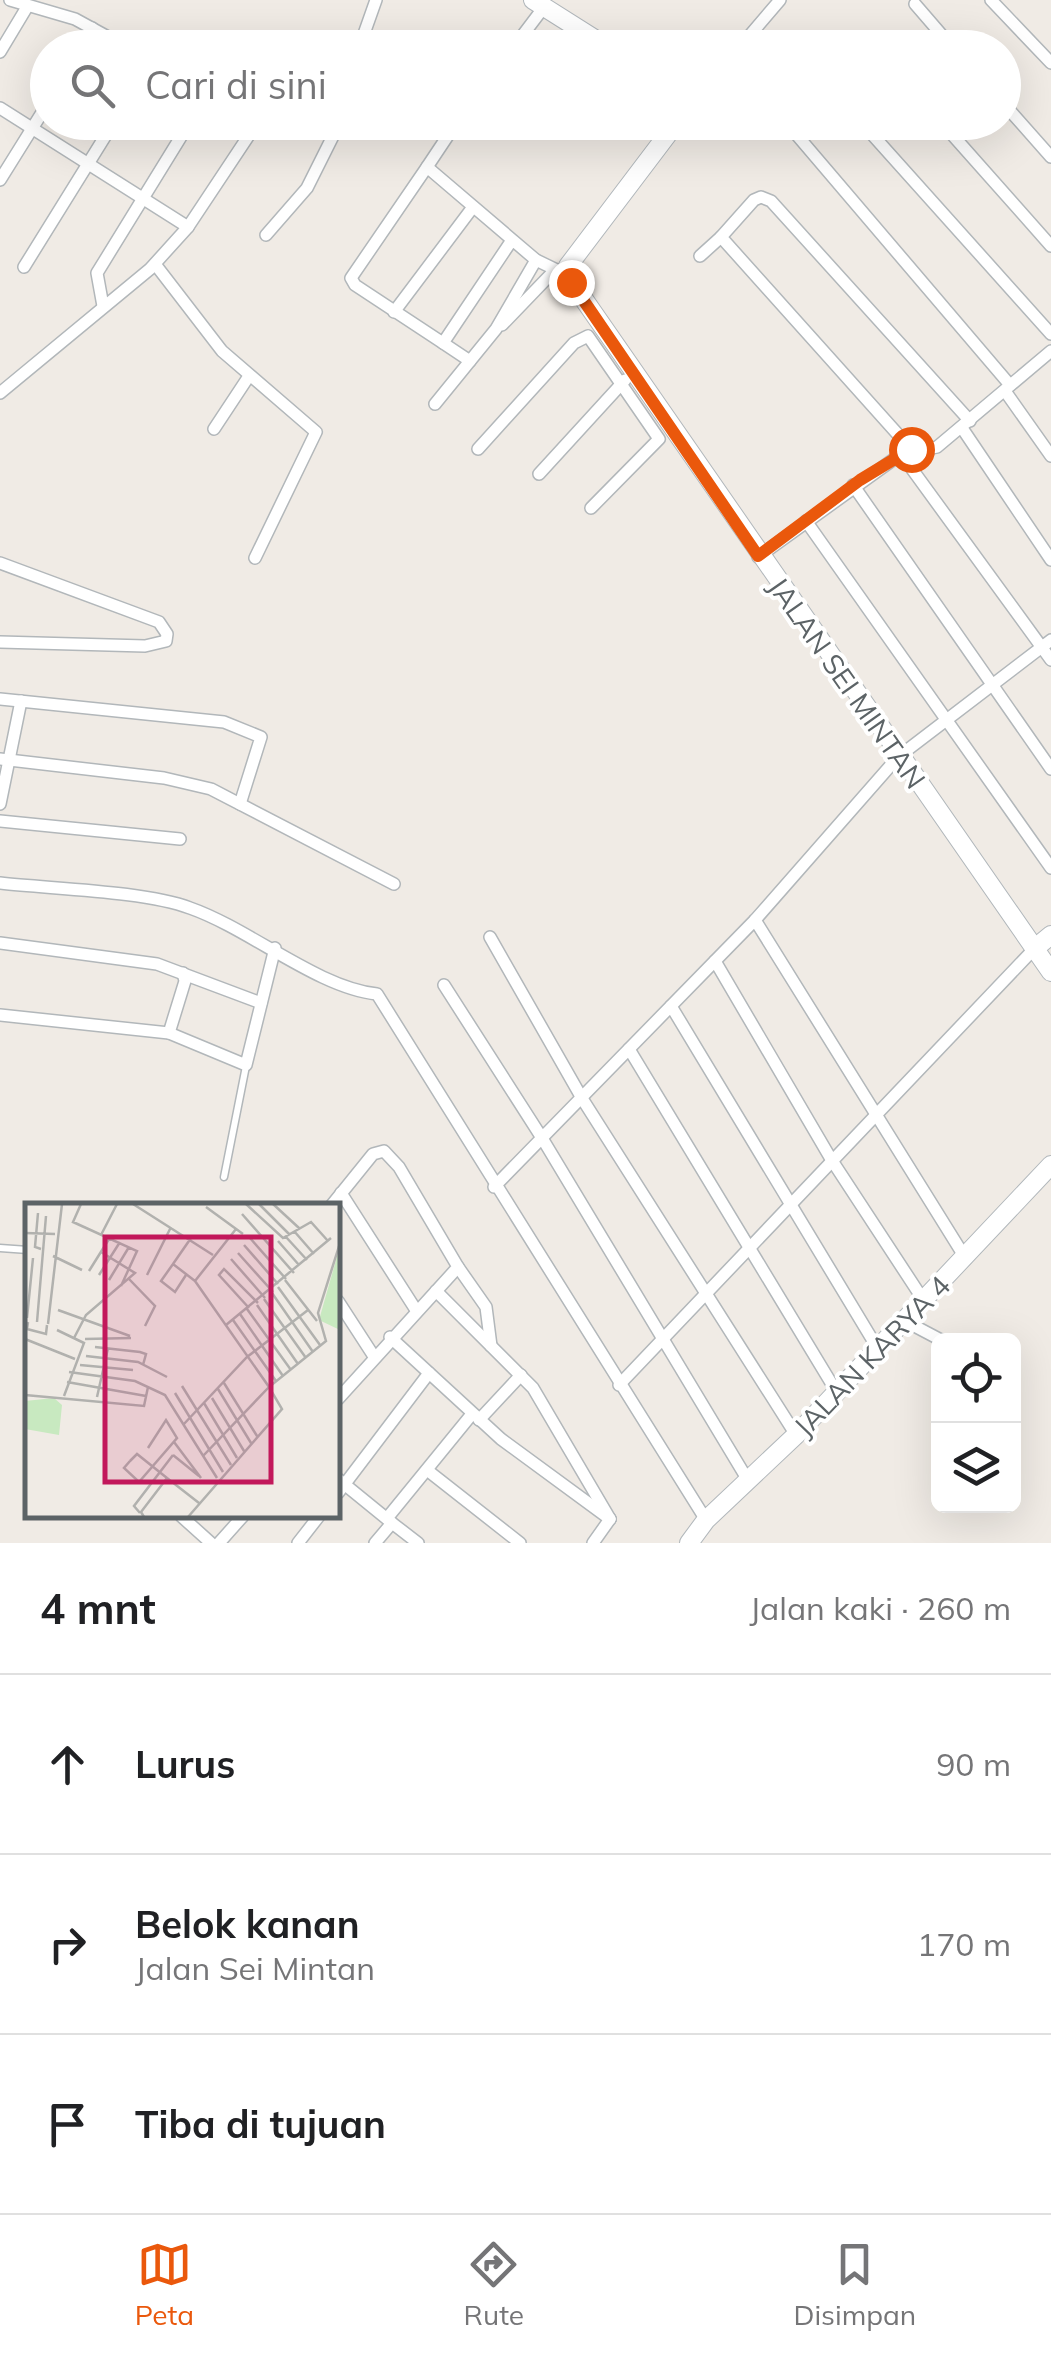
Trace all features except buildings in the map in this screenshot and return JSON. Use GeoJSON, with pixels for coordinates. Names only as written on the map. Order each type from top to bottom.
{"type":"FeatureCollection","features":[{"type":"Feature","properties":{"kind":"street"},"geometry":{"type":"LineString","coordinates":[[10,0],[96,30]]}},
{"type":"Feature","properties":{"kind":"street"},"geometry":{"type":"LineString","coordinates":[[365,30],[376,0]]}},
{"type":"Feature","properties":{"kind":"street"},"geometry":{"type":"LineString","coordinates":[[755,30],[780,0]]}},
{"type":"Feature","properties":{"kind":"street"},"geometry":{"type":"LineString","coordinates":[[991,0],[1020,30]]}},
{"type":"Feature","properties":{"kind":"street"},"geometry":{"type":"LineString","coordinates":[[522,30],[538,3],[581,30]]}},
{"type":"Feature","properties":{"kind":"street"},"geometry":{"type":"LineString","coordinates":[[915,4],[937,30]]}},
{"type":"Feature","properties":{"kind":"street"},"geometry":{"type":"LineString","coordinates":[[0,52],[27,7]]}},
{"type":"Feature","properties":{"kind":"street"},"geometry":{"type":"LineString","coordinates":[[1021,32],[1051,63]]}},
{"type":"Feature","properties":{"kind":"street"},"geometry":{"type":"LineString","coordinates":[[0,108],[30,127]]}},
{"type":"Feature","properties":{"kind":"street"},"geometry":{"type":"LineString","coordinates":[[1021,123],[1051,157]]}},
{"type":"Feature","properties":{"kind":"street"},"geometry":{"type":"LineString","coordinates":[[0,180],[30,131]]}},
{"type":"Feature","properties":{"kind":"street"},"geometry":{"type":"LineString","coordinates":[[51,140],[188,227]]}},
{"type":"Feature","properties":{"kind":"street"},"geometry":{"type":"LineString","coordinates":[[24,266],[103,140]]}},
{"type":"Feature","properties":{"kind":"street"},"geometry":{"type":"LineString","coordinates":[[103,306],[96,273],[179,140]]}},
{"type":"Feature","properties":{"kind":"street"},"geometry":{"type":"LineString","coordinates":[[0,393],[155,264],[188,227],[245,140]]}},
{"type":"Feature","properties":{"kind":"street"},"geometry":{"type":"LineString","coordinates":[[266,235],[307,188],[331,140]]}},
{"type":"Feature","properties":{"kind":"street"},"geometry":{"type":"LineString","coordinates":[[446,140],[352,278],[394,312],[470,361]]}},
{"type":"Feature","properties":{"kind":"street"},"geometry":{"type":"LineString","coordinates":[[496,329],[568,266],[663,140]]}},
{"type":"Feature","properties":{"kind":"street"},"geometry":{"type":"LineString","coordinates":[[801,140],[1007,388],[1051,456]]}},
{"type":"Feature","properties":{"kind":"street"},"geometry":{"type":"LineString","coordinates":[[877,140],[1051,334]]}},
{"type":"Feature","properties":{"kind":"street"},"geometry":{"type":"LineString","coordinates":[[958,140],[1051,246]]}},
{"type":"Feature","properties":{"kind":"street"},"geometry":{"type":"LineString","coordinates":[[427,167],[536,260],[561,273]]}},
{"type":"Feature","properties":{"kind":"street"},"geometry":{"type":"LineString","coordinates":[[700,256],[754,200],[761,196],[772,201],[966,424],[1051,560]]}},
{"type":"Feature","properties":{"kind":"street"},"geometry":{"type":"LineString","coordinates":[[394,312],[473,206]]}},
{"type":"Feature","properties":{"kind":"street"},"geometry":{"type":"LineString","coordinates":[[721,237],[906,452],[1046,644],[1051,660]]}},
{"type":"Feature","properties":{"kind":"street"},"geometry":{"type":"LineString","coordinates":[[442,344],[512,240]]}},
{"type":"Feature","properties":{"kind":"street"},"geometry":{"type":"LineString","coordinates":[[435,404],[496,329],[536,260]]}},
{"type":"Feature","properties":{"kind":"street"},"geometry":{"type":"LineString","coordinates":[[155,264],[209,336],[248,376],[316,432],[254,558]]}},
{"type":"Feature","properties":{"kind":"street","name":"JALAN SEI MINTAN"},"geometry":{"type":"LineString","coordinates":[[561,273],[628,379],[758,556],[1034,949]]}},
{"type":"Feature","properties":{"kind":"street"},"geometry":{"type":"LineString","coordinates":[[478,449],[584,335],[628,379],[659,442],[592,508]]}},
{"type":"Feature","properties":{"kind":"street"},"geometry":{"type":"LineString","coordinates":[[758,556],[906,452],[932,449],[1051,350]]}},
{"type":"Feature","properties":{"kind":"street"},"geometry":{"type":"LineString","coordinates":[[214,429],[248,376]]}},
{"type":"Feature","properties":{"kind":"street"},"geometry":{"type":"LineString","coordinates":[[539,474],[628,379]]}},
{"type":"Feature","properties":{"kind":"street"},"geometry":{"type":"LineString","coordinates":[[853,486],[1051,769]]}},
{"type":"Feature","properties":{"kind":"street"},"geometry":{"type":"LineString","coordinates":[[806,521],[944,722],[1051,868]]}},
{"type":"Feature","properties":{"kind":"street"},"geometry":{"type":"LineString","coordinates":[[0,563],[159,622],[167,634],[166,641],[145,646],[0,642]]}},
{"type":"Feature","properties":{"kind":"street"},"geometry":{"type":"LineString","coordinates":[[494,1187],[755,920],[898,757],[1046,644]]}},
{"type":"Feature","properties":{"kind":"street"},"geometry":{"type":"LineString","coordinates":[[0,699],[224,722],[252,732],[261,737],[240,804]]}},
{"type":"Feature","properties":{"kind":"street"},"geometry":{"type":"LineString","coordinates":[[0,804],[4,760],[22,701]]}},
{"type":"Feature","properties":{"kind":"street"},"geometry":{"type":"LineString","coordinates":[[4,760],[164,778],[211,788],[394,884]]}},
{"type":"Feature","properties":{"kind":"street"},"geometry":{"type":"LineString","coordinates":[[0,820],[180,840]]}},
{"type":"Feature","properties":{"kind":"street"},"geometry":{"type":"LineString","coordinates":[[0,882],[189,907],[275,948],[348,991],[377,994],[494,1187],[706,1520]]}},
{"type":"Feature","properties":{"kind":"street"},"geometry":{"type":"LineString","coordinates":[[755,920],[966,1260]]}},
{"type":"Feature","properties":{"kind":"street"},"geometry":{"type":"LineString","coordinates":[[619,1384],[745,1248],[1051,934]]}},
{"type":"Feature","properties":{"kind":"street"},"geometry":{"type":"LineString","coordinates":[[490,937],[583,1100],[796,1436]]}},
{"type":"Feature","properties":{"kind":"street"},"geometry":{"type":"LineString","coordinates":[[0,942],[157,964],[262,1004]]}},
{"type":"Feature","properties":{"kind":"street"},"geometry":{"type":"LineString","coordinates":[[0,1015],[169,1033],[246,1065],[275,948]]}},
{"type":"Feature","properties":{"kind":"street"},"geometry":{"type":"LineString","coordinates":[[1034,949],[1051,972]]}},
{"type":"Feature","properties":{"kind":"street"},"geometry":{"type":"LineString","coordinates":[[715,961],[831,1159],[924,1301]]}},
{"type":"Feature","properties":{"kind":"street"},"geometry":{"type":"LineString","coordinates":[[169,1033],[186,982],[183,973]]}},
{"type":"Feature","properties":{"kind":"street"},"geometry":{"type":"LineString","coordinates":[[444,985],[542,1138],[749,1482]]}},
{"type":"Feature","properties":{"kind":"street"},"geometry":{"type":"LineString","coordinates":[[671,1006],[878,1349]]}},
{"type":"Feature","properties":{"kind":"street"},"geometry":{"type":"LineString","coordinates":[[629,1049],[745,1248],[836,1391]]}},
{"type":"Feature","properties":{"kind":"street"},"geometry":{"type":"LineString","coordinates":[[332,1203],[373,1154],[384,1151],[399,1168],[486,1307],[491,1346]]}},
{"type":"Feature","properties":{"kind":"street","name":"JALAN KARYA 4"},"geometry":{"type":"LineString","coordinates":[[690,1543],[706,1520],[796,1436],[966,1260],[1051,1165]]}},
{"type":"Feature","properties":{"kind":"street"},"geometry":{"type":"LineString","coordinates":[[341,1192],[416,1310]]}},
{"type":"Feature","properties":{"kind":"street"},"geometry":{"type":"LineString","coordinates":[[340,1397],[458,1266]]}},
{"type":"Feature","properties":{"kind":"street"},"geometry":{"type":"LineString","coordinates":[[436,1292],[521,1375],[581,1463],[610,1519]]}},
{"type":"Feature","properties":{"kind":"street"},"geometry":{"type":"LineString","coordinates":[[340,1304],[373,1356]]}},
{"type":"Feature","properties":{"kind":"street"},"geometry":{"type":"LineString","coordinates":[[905,1321],[931,1335]]}},
{"type":"Feature","properties":{"kind":"street"},"geometry":{"type":"LineString","coordinates":[[390,1338],[475,1417],[610,1519]]}},
{"type":"Feature","properties":{"kind":"street"},"geometry":{"type":"LineString","coordinates":[[418,1543],[340,1486],[429,1373]]}},
{"type":"Feature","properties":{"kind":"street"},"geometry":{"type":"LineString","coordinates":[[375,1543],[427,1470],[475,1417],[521,1375]]}},
{"type":"Feature","properties":{"kind":"street"},"geometry":{"type":"LineString","coordinates":[[427,1470],[520,1543]]}},
{"type":"Feature","properties":{"kind":"street"},"geometry":{"type":"LineString","coordinates":[[183,1518],[211,1543]]}},
{"type":"Feature","properties":{"kind":"street"},"geometry":{"type":"LineString","coordinates":[[219,1543],[241,1518]]}},
{"type":"Feature","properties":{"kind":"street"},"geometry":{"type":"LineString","coordinates":[[298,1543],[318,1518]]}},
{"type":"Feature","properties":{"kind":"street"},"geometry":{"type":"LineString","coordinates":[[594,1543],[610,1519]]}},
{"type":"Feature","properties":{"kind":"lane"},"geometry":{"type":"LineString","coordinates":[[224,1177],[246,1065]]}},
{"type":"Feature","properties":{"kind":"lane"},"geometry":{"type":"LineString","coordinates":[[0,1248],[25,1250]]}},
{"type":"Feature","properties":{"kind":"route"},"geometry":{"type":"LineString","coordinates":[[571,282],[758,556],[860,480],[911,449]]}}]}
